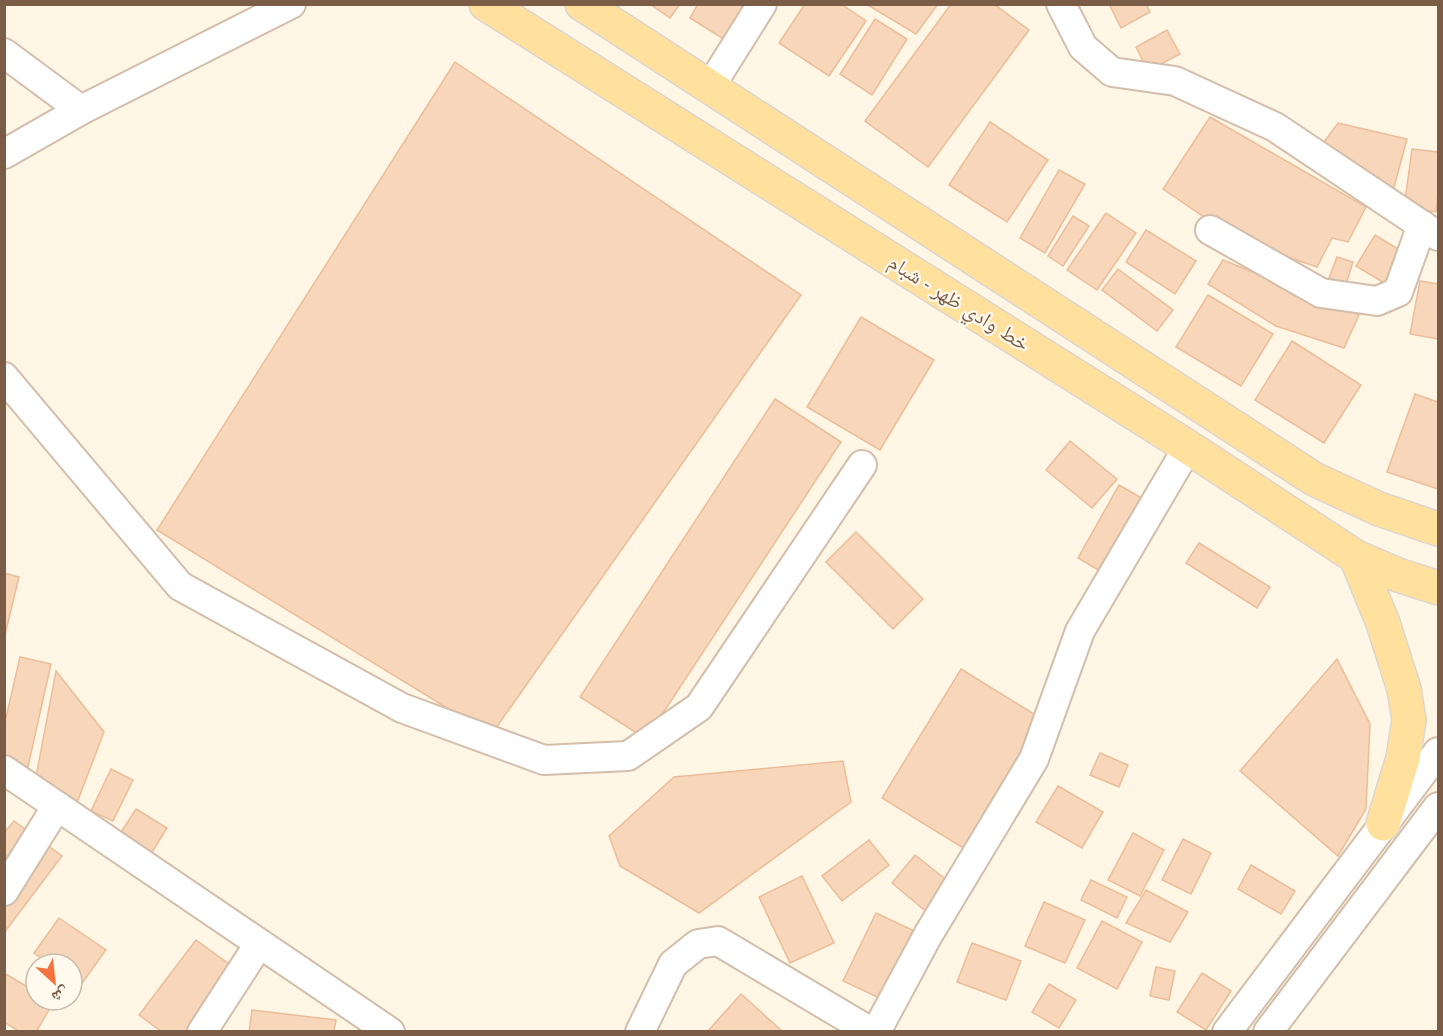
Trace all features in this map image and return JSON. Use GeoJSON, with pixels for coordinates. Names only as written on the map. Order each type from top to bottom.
{"type":"FeatureCollection","features":[{"type":"Feature","properties":{"kind":"main road","name":"خط وادي ظهر - شبام"},"geometry":{"type":"LineString","coordinates":[[486,4],[1188,447],[1356,557],[1398,575],[1438,588]]}},
{"type":"Feature","properties":{"kind":"main road"},"geometry":{"type":"LineString","coordinates":[[582,4],[1314,479],[1379,509],[1438,529]]}},
{"type":"Feature","properties":{"kind":"main road"},"geometry":{"type":"LineString","coordinates":[[1356,557],[1383,622],[1404,689],[1409,720],[1403,758],[1383,824]]}},
{"type":"Feature","properties":{"kind":"street"},"geometry":{"type":"LineString","coordinates":[[4,154],[81,110],[291,4]]}},
{"type":"Feature","properties":{"kind":"street"},"geometry":{"type":"LineString","coordinates":[[710,87],[762,4]]}},
{"type":"Feature","properties":{"kind":"street"},"geometry":{"type":"LineString","coordinates":[[1061,4],[1083,47],[1112,72],[1175,81],[1275,127],[1430,231],[1398,292],[1377,301],[1321,293],[1209,230]]}},
{"type":"Feature","properties":{"kind":"street"},"geometry":{"type":"LineString","coordinates":[[4,53],[81,110]]}},
{"type":"Feature","properties":{"kind":"street"},"geometry":{"type":"LineString","coordinates":[[4,377],[180,586],[402,708],[544,760],[628,756],[699,707],[862,465]]}},
{"type":"Feature","properties":{"kind":"street"},"geometry":{"type":"LineString","coordinates":[[640,1032],[672,964],[698,944],[718,941],[873,1032],[928,935],[1034,759],[1080,631],[1188,447]]}},
{"type":"Feature","properties":{"kind":"street"},"geometry":{"type":"LineString","coordinates":[[1227,1032],[1438,752]]}},
{"type":"Feature","properties":{"kind":"street"},"geometry":{"type":"LineString","coordinates":[[4,770],[390,1032]]}},
{"type":"Feature","properties":{"kind":"street"},"geometry":{"type":"LineString","coordinates":[[4,891],[57,806]]}},
{"type":"Feature","properties":{"kind":"street"},"geometry":{"type":"LineString","coordinates":[[1268,1032],[1438,807]]}},
{"type":"Feature","properties":{"kind":"street"},"geometry":{"type":"LineString","coordinates":[[202,1032],[259,944]]}},
{"type":"Feature","properties":{"kind":"building"},"geometry":{"type":"Polygon","coordinates":[[[650,4],[680,4],[670,18],[650,4]]]}},
{"type":"Feature","properties":{"kind":"building"},"geometry":{"type":"Polygon","coordinates":[[[698,4],[747,4],[725,40],[690,18],[698,4]]]}},
{"type":"Feature","properties":{"kind":"building"},"geometry":{"type":"Polygon","coordinates":[[[805,4],[841,4],[866,21],[829,76],[779,43],[805,4]]]}},
{"type":"Feature","properties":{"kind":"building"},"geometry":{"type":"Polygon","coordinates":[[[866,4],[938,4],[916,34],[866,4]]]}},
{"type":"Feature","properties":{"kind":"building"},"geometry":{"type":"Polygon","coordinates":[[[951,4],[994,4],[1029,30],[928,167],[865,121],[951,4]]]}},
{"type":"Feature","properties":{"kind":"building"},"geometry":{"type":"Polygon","coordinates":[[[1109,4],[1146,4],[1150,12],[1121,28],[1109,4]]]}},
{"type":"Feature","properties":{"kind":"building"},"geometry":{"type":"Polygon","coordinates":[[[875,19],[907,39],[872,95],[840,74],[875,19]]]}},
{"type":"Feature","properties":{"kind":"building"},"geometry":{"type":"Polygon","coordinates":[[[1167,30],[1180,54],[1148,71],[1136,47],[1167,30]]]}},
{"type":"Feature","properties":{"kind":"building"},"geometry":{"type":"Polygon","coordinates":[[[455,62],[801,295],[491,735],[157,530],[455,62]]]}},
{"type":"Feature","properties":{"kind":"building"},"geometry":{"type":"Polygon","coordinates":[[[1210,117],[1366,207],[1348,242],[1332,238],[1317,267],[1238,240],[1163,189],[1210,117]]]}},
{"type":"Feature","properties":{"kind":"building"},"geometry":{"type":"Polygon","coordinates":[[[990,122],[1048,160],[1007,222],[949,185],[990,122]]]}},
{"type":"Feature","properties":{"kind":"building"},"geometry":{"type":"Polygon","coordinates":[[[1338,123],[1407,139],[1393,191],[1321,146],[1338,123]]]}},
{"type":"Feature","properties":{"kind":"building"},"geometry":{"type":"Polygon","coordinates":[[[1412,149],[1438,152],[1436,212],[1404,208],[1412,149]]]}},
{"type":"Feature","properties":{"kind":"building"},"geometry":{"type":"Polygon","coordinates":[[[1059,170],[1085,184],[1045,253],[1020,238],[1059,170]]]}},
{"type":"Feature","properties":{"kind":"building"},"geometry":{"type":"Polygon","coordinates":[[[1106,213],[1136,233],[1097,290],[1067,270],[1106,213]]]}},
{"type":"Feature","properties":{"kind":"building"},"geometry":{"type":"Polygon","coordinates":[[[1073,216],[1089,226],[1063,266],[1048,256],[1073,216]]]}},
{"type":"Feature","properties":{"kind":"building"},"geometry":{"type":"Polygon","coordinates":[[[1146,230],[1196,261],[1175,294],[1126,262],[1146,230]]]}},
{"type":"Feature","properties":{"kind":"building"},"geometry":{"type":"Polygon","coordinates":[[[1375,235],[1408,255],[1389,286],[1356,266],[1375,235]]]}},
{"type":"Feature","properties":{"kind":"building"},"geometry":{"type":"Polygon","coordinates":[[[1337,257],[1353,262],[1346,284],[1329,278],[1337,257]]]}},
{"type":"Feature","properties":{"kind":"building"},"geometry":{"type":"Polygon","coordinates":[[[1223,260],[1359,315],[1344,348],[1276,326],[1208,284],[1223,260]]]}},
{"type":"Feature","properties":{"kind":"building"},"geometry":{"type":"Polygon","coordinates":[[[1118,269],[1173,310],[1157,331],[1102,290],[1118,269]]]}},
{"type":"Feature","properties":{"kind":"building"},"geometry":{"type":"Polygon","coordinates":[[[1420,281],[1438,284],[1438,339],[1410,334],[1420,281]]]}},
{"type":"Feature","properties":{"kind":"building"},"geometry":{"type":"Polygon","coordinates":[[[1208,295],[1273,334],[1241,386],[1176,347],[1208,295]]]}},
{"type":"Feature","properties":{"kind":"building"},"geometry":{"type":"Polygon","coordinates":[[[861,317],[934,360],[880,450],[807,407],[861,317]]]}},
{"type":"Feature","properties":{"kind":"building"},"geometry":{"type":"Polygon","coordinates":[[[1292,341],[1361,385],[1324,443],[1255,400],[1292,341]]]}},
{"type":"Feature","properties":{"kind":"building"},"geometry":{"type":"Polygon","coordinates":[[[1415,394],[1438,402],[1438,489],[1387,472],[1415,394]]]}},
{"type":"Feature","properties":{"kind":"building"},"geometry":{"type":"Polygon","coordinates":[[[775,399],[841,442],[646,739],[580,697],[775,399]]]}},
{"type":"Feature","properties":{"kind":"building"},"geometry":{"type":"Polygon","coordinates":[[[1070,441],[1117,479],[1092,508],[1046,470],[1070,441]]]}},
{"type":"Feature","properties":{"kind":"building"},"geometry":{"type":"Polygon","coordinates":[[[1119,485],[1147,501],[1105,574],[1078,558],[1119,485]]]}},
{"type":"Feature","properties":{"kind":"building"},"geometry":{"type":"Polygon","coordinates":[[[856,532],[923,599],[893,629],[826,562],[856,532]]]}},
{"type":"Feature","properties":{"kind":"building"},"geometry":{"type":"Polygon","coordinates":[[[1199,543],[1270,587],[1257,608],[1186,563],[1199,543]]]}},
{"type":"Feature","properties":{"kind":"building"},"geometry":{"type":"Polygon","coordinates":[[[4,573],[19,577],[4,639],[4,573]]]}},
{"type":"Feature","properties":{"kind":"building"},"geometry":{"type":"Polygon","coordinates":[[[20,657],[51,664],[27,771],[4,766],[4,726],[20,657]]]}},
{"type":"Feature","properties":{"kind":"building"},"geometry":{"type":"Polygon","coordinates":[[[1337,659],[1370,724],[1366,809],[1338,856],[1240,771],[1337,659]]]}},
{"type":"Feature","properties":{"kind":"building"},"geometry":{"type":"Polygon","coordinates":[[[961,669],[1047,722],[968,851],[882,798],[961,669]]]}},
{"type":"Feature","properties":{"kind":"building"},"geometry":{"type":"Polygon","coordinates":[[[56,671],[104,732],[75,808],[36,777],[56,671]]]}},
{"type":"Feature","properties":{"kind":"building"},"geometry":{"type":"Polygon","coordinates":[[[1100,753],[1128,765],[1119,787],[1090,775],[1100,753]]]}},
{"type":"Feature","properties":{"kind":"building"},"geometry":{"type":"Polygon","coordinates":[[[843,761],[851,802],[699,913],[620,866],[609,836],[674,777],[843,761]]]}},
{"type":"Feature","properties":{"kind":"building"},"geometry":{"type":"Polygon","coordinates":[[[111,769],[133,780],[113,821],[91,811],[111,769]]]}},
{"type":"Feature","properties":{"kind":"building"},"geometry":{"type":"Polygon","coordinates":[[[1058,786],[1103,812],[1082,848],[1036,822],[1058,786]]]}},
{"type":"Feature","properties":{"kind":"building"},"geometry":{"type":"Polygon","coordinates":[[[136,809],[167,828],[148,859],[116,840],[136,809]]]}},
{"type":"Feature","properties":{"kind":"building"},"geometry":{"type":"Polygon","coordinates":[[[14,821],[62,856],[4,933],[4,833],[14,821]]]}},
{"type":"Feature","properties":{"kind":"building"},"geometry":{"type":"Polygon","coordinates":[[[1133,833],[1164,850],[1140,896],[1108,880],[1133,833]]]}},
{"type":"Feature","properties":{"kind":"building"},"geometry":{"type":"Polygon","coordinates":[[[1183,839],[1211,853],[1191,894],[1162,880],[1183,839]]]}},
{"type":"Feature","properties":{"kind":"building"},"geometry":{"type":"Polygon","coordinates":[[[869,840],[889,865],[842,901],[822,876],[869,840]]]}},
{"type":"Feature","properties":{"kind":"building"},"geometry":{"type":"Polygon","coordinates":[[[915,855],[953,885],[929,914],[892,883],[915,855]]]}},
{"type":"Feature","properties":{"kind":"building"},"geometry":{"type":"Polygon","coordinates":[[[1251,865],[1295,891],[1281,914],[1238,889],[1251,865]]]}},
{"type":"Feature","properties":{"kind":"building"},"geometry":{"type":"Polygon","coordinates":[[[802,876],[834,943],[790,963],[759,897],[802,876]]]}},
{"type":"Feature","properties":{"kind":"building"},"geometry":{"type":"Polygon","coordinates":[[[1091,880],[1127,897],[1117,918],[1081,900],[1091,880]]]}},
{"type":"Feature","properties":{"kind":"building"},"geometry":{"type":"Polygon","coordinates":[[[1146,890],[1188,912],[1170,942],[1126,923],[1146,890]]]}},
{"type":"Feature","properties":{"kind":"building"},"geometry":{"type":"Polygon","coordinates":[[[1044,902],[1085,920],[1065,963],[1025,946],[1044,902]]]}},
{"type":"Feature","properties":{"kind":"building"},"geometry":{"type":"Polygon","coordinates":[[[876,913],[923,935],[890,1003],[843,981],[876,913]]]}},
{"type":"Feature","properties":{"kind":"building"},"geometry":{"type":"Polygon","coordinates":[[[59,918],[106,950],[84,980],[84,952],[35,952],[59,918]]]}},
{"type":"Feature","properties":{"kind":"building"},"geometry":{"type":"Polygon","coordinates":[[[1102,921],[1142,942],[1117,989],[1077,968],[1102,921]]]}},
{"type":"Feature","properties":{"kind":"building"},"geometry":{"type":"Polygon","coordinates":[[[196,940],[236,969],[190,1032],[162,1032],[139,1015],[196,940]]]}},
{"type":"Feature","properties":{"kind":"building"},"geometry":{"type":"Polygon","coordinates":[[[972,943],[1021,961],[1006,1000],[957,982],[972,943]]]}},
{"type":"Feature","properties":{"kind":"building"},"geometry":{"type":"Polygon","coordinates":[[[1156,967],[1175,971],[1169,1000],[1150,996],[1156,967]]]}},
{"type":"Feature","properties":{"kind":"building"},"geometry":{"type":"Polygon","coordinates":[[[4,973],[24,985],[24,1012],[48,1012],[36,1032],[20,1032],[4,1022],[4,973]]]}},
{"type":"Feature","properties":{"kind":"building"},"geometry":{"type":"Polygon","coordinates":[[[1202,973],[1231,991],[1206,1030],[1177,1012],[1202,973]]]}},
{"type":"Feature","properties":{"kind":"building"},"geometry":{"type":"Polygon","coordinates":[[[1049,984],[1076,1000],[1059,1028],[1032,1012],[1049,984]]]}},
{"type":"Feature","properties":{"kind":"building"},"geometry":{"type":"Polygon","coordinates":[[[741,994],[783,1032],[707,1032],[741,994]]]}},
{"type":"Feature","properties":{"kind":"building"},"geometry":{"type":"Polygon","coordinates":[[[252,1010],[336,1020],[334,1032],[249,1032],[252,1010]]]}}]}
